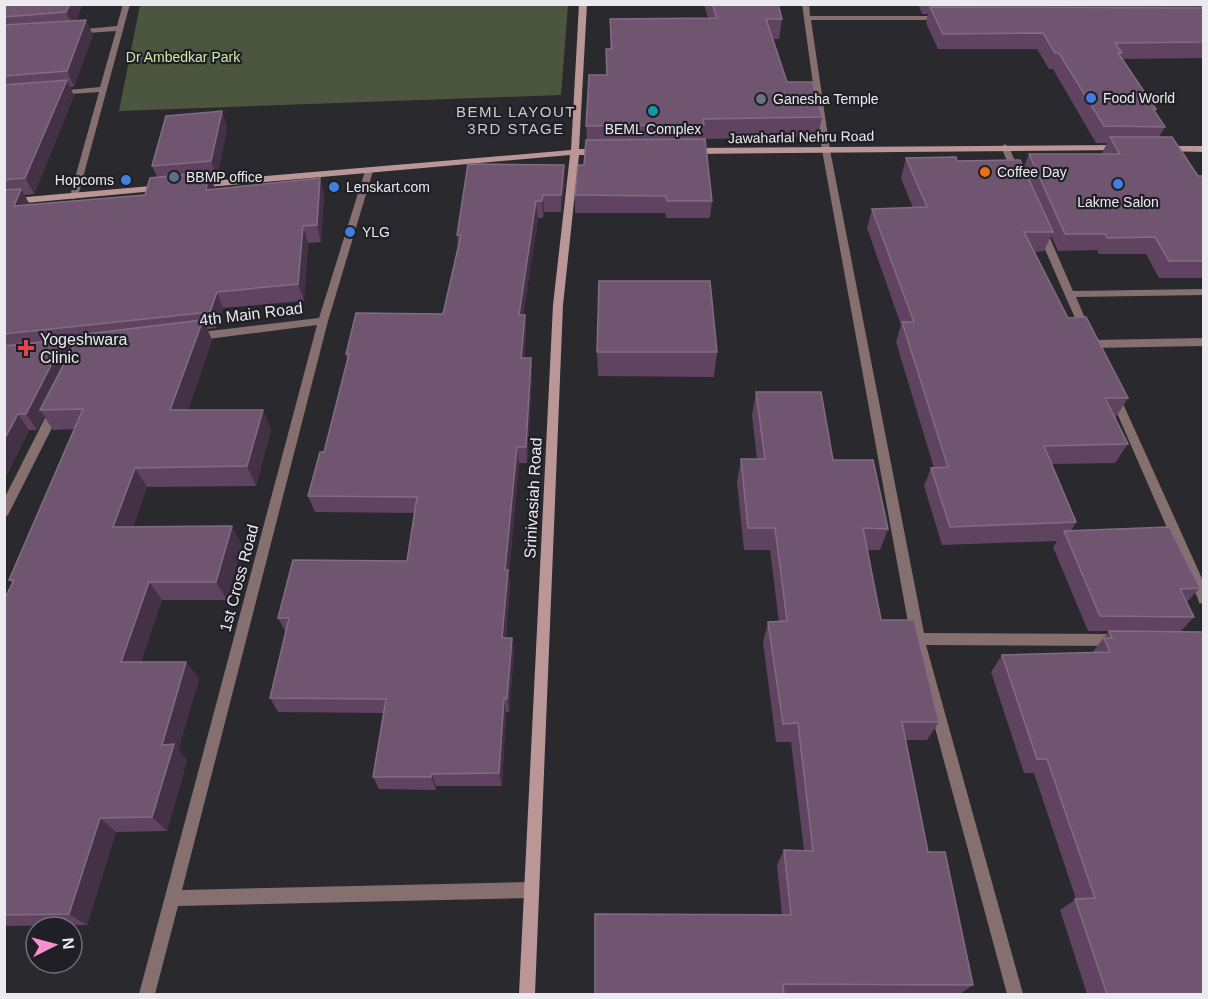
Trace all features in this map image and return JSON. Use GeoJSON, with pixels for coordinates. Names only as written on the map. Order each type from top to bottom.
{"type":"FeatureCollection","features":[{"type":"Feature","properties":{"kind":"street"},"geometry":{"type":"LineString","coordinates":[[74,196],[127,4]]}},
{"type":"Feature","properties":{"kind":"street","name":"Srinivasiah Road"},"geometry":{"type":"LineString","coordinates":[[527,994],[558,305],[575,152],[583,4]]}},
{"type":"Feature","properties":{"kind":"street"},"geometry":{"type":"LineString","coordinates":[[806,4],[826,150],[918,639],[1016,994]]}},
{"type":"Feature","properties":{"kind":"street"},"geometry":{"type":"LineString","coordinates":[[809,18],[953,19]]}},
{"type":"Feature","properties":{"kind":"street"},"geometry":{"type":"LineString","coordinates":[[62,33],[120,28]]}},
{"type":"Feature","properties":{"kind":"street"},"geometry":{"type":"LineString","coordinates":[[48,94],[103,89]]}},
{"type":"Feature","properties":{"kind":"street"},"geometry":{"type":"LineString","coordinates":[[1005,147],[1024,190]]}},
{"type":"Feature","properties":{"kind":"street","name":"Jawaharlal Nehru Road"},"geometry":{"type":"LineString","coordinates":[[677,151],[1005,147],[1133,148]]}},
{"type":"Feature","properties":{"kind":"street"},"geometry":{"type":"LineString","coordinates":[[1157,148],[1203,149]]}},
{"type":"Feature","properties":{"kind":"street"},"geometry":{"type":"LineString","coordinates":[[192,186],[575,152],[609,152]]}},
{"type":"Feature","properties":{"kind":"street","name":"1st Cross Road"},"geometry":{"type":"LineString","coordinates":[[147,994],[323,321],[369,171]]}},
{"type":"Feature","properties":{"kind":"street"},"geometry":{"type":"LineString","coordinates":[[4,202],[168,188]]}},
{"type":"Feature","properties":{"kind":"street"},"geometry":{"type":"LineString","coordinates":[[1038,221],[1094,349],[1203,342]]}},
{"type":"Feature","properties":{"kind":"street"},"geometry":{"type":"LineString","coordinates":[[1070,294],[1203,292]]}},
{"type":"Feature","properties":{"kind":"street","name":"4th Main Road"},"geometry":{"type":"LineString","coordinates":[[187,337],[323,321]]}},
{"type":"Feature","properties":{"kind":"street"},"geometry":{"type":"LineString","coordinates":[[1110,386],[1203,599]]}},
{"type":"Feature","properties":{"kind":"street"},"geometry":{"type":"LineString","coordinates":[[4,512],[60,400]]}},
{"type":"Feature","properties":{"kind":"street"},"geometry":{"type":"LineString","coordinates":[[918,639],[1132,640]]}},
{"type":"Feature","properties":{"kind":"street"},"geometry":{"type":"LineString","coordinates":[[173,898],[531,890]]}},
{"type":"Feature","properties":{"kind":"green space","name":"Dr Ambedkar Park"},"geometry":{"type":"Polygon","coordinates":[[[140,5],[568,5],[561,95],[119,111],[140,5]]]}},
{"type":"Feature","properties":{"kind":"building"},"geometry":{"type":"Polygon","coordinates":[[[4,4],[70,4],[66,12],[4,17],[4,4]]]}},
{"type":"Feature","properties":{"kind":"building"},"geometry":{"type":"Polygon","coordinates":[[[712,4],[778,4],[782,19],[766,19],[787,82],[812,82],[822,117],[703,119],[704,125],[586,126],[589,75],[607,75],[606,49],[612,49],[610,19],[717,18],[712,4]]]}},
{"type":"Feature","properties":{"kind":"building"},"geometry":{"type":"Polygon","coordinates":[[[930,7],[1203,8],[1203,42],[1115,43],[1122,53],[1118,53],[1156,109],[1153,109],[1165,127],[1104,126],[1059,53],[1055,53],[1043,33],[943,34],[930,7]]]}},
{"type":"Feature","properties":{"kind":"building"},"geometry":{"type":"Polygon","coordinates":[[[86,20],[67,71],[4,76],[4,25],[86,20]]]}},
{"type":"Feature","properties":{"kind":"building"},"geometry":{"type":"Polygon","coordinates":[[[67,80],[25,178],[4,180],[4,85],[67,80]]]}},
{"type":"Feature","properties":{"kind":"building"},"geometry":{"type":"Polygon","coordinates":[[[222,111],[211,161],[152,166],[166,116],[222,111]]]}},
{"type":"Feature","properties":{"kind":"building"},"geometry":{"type":"Polygon","coordinates":[[[1110,137],[1172,137],[1198,176],[1203,176],[1203,261],[1169,261],[1155,237],[1107,238],[1105,234],[1065,234],[1029,154],[1120,154],[1110,137]]]}},
{"type":"Feature","properties":{"kind":"building"},"geometry":{"type":"Polygon","coordinates":[[[705,139],[712,201],[667,201],[666,196],[575,195],[578,165],[584,165],[586,140],[705,139]]]}},
{"type":"Feature","properties":{"kind":"building"},"geometry":{"type":"Polygon","coordinates":[[[956,157],[957,161],[1020,160],[1053,232],[1024,232],[1068,318],[1086,317],[1128,398],[1105,398],[1128,444],[1044,446],[1076,522],[950,527],[931,468],[948,467],[902,322],[914,322],[872,209],[927,207],[906,158],[956,157]]]}},
{"type":"Feature","properties":{"kind":"building"},"geometry":{"type":"Polygon","coordinates":[[[468,164],[564,165],[561,195],[543,195],[542,201],[536,201],[519,315],[525,315],[521,358],[531,358],[526,447],[517,447],[505,570],[508,570],[502,638],[512,638],[507,699],[504,698],[499,773],[432,774],[431,777],[373,777],[386,699],[270,698],[289,618],[278,618],[293,560],[407,561],[417,497],[308,496],[320,452],[324,452],[349,354],[346,354],[356,313],[443,314],[461,235],[457,235],[468,164]]]}},
{"type":"Feature","properties":{"kind":"building"},"geometry":{"type":"Polygon","coordinates":[[[209,172],[206,190],[320,178],[317,225],[303,226],[298,284],[217,292],[210,312],[4,334],[4,190],[21,189],[14,206],[145,195],[150,178],[209,172]]]}},
{"type":"Feature","properties":{"kind":"building"},"geometry":{"type":"Polygon","coordinates":[[[599,281],[710,281],[717,352],[597,352],[599,281]]]}},
{"type":"Feature","properties":{"kind":"building"},"geometry":{"type":"Polygon","coordinates":[[[203,320],[170,410],[263,410],[247,466],[135,468],[113,527],[232,526],[216,582],[149,582],[121,662],[186,662],[162,745],[174,744],[152,817],[100,818],[69,914],[4,915],[4,600],[14,580],[9,580],[83,409],[40,410],[79,335],[203,320]]]}},
{"type":"Feature","properties":{"kind":"building"},"geometry":{"type":"Polygon","coordinates":[[[64,340],[26,414],[18,414],[4,440],[4,346],[64,340]]]}},
{"type":"Feature","properties":{"kind":"building"},"geometry":{"type":"Polygon","coordinates":[[[756,392],[821,392],[833,460],[873,460],[888,529],[863,528],[881,620],[914,620],[939,722],[902,722],[928,852],[945,852],[973,985],[783,984],[784,994],[595,994],[595,914],[791,915],[784,850],[813,851],[798,723],[783,724],[768,622],[787,621],[775,528],[748,528],[741,459],[765,459],[756,392]]]}},
{"type":"Feature","properties":{"kind":"building"},"geometry":{"type":"Polygon","coordinates":[[[1169,527],[1200,588],[1180,589],[1194,617],[1100,616],[1064,531],[1169,527]]]}},
{"type":"Feature","properties":{"kind":"building"},"geometry":{"type":"Polygon","coordinates":[[[1109,631],[1203,632],[1203,994],[1107,994],[1075,899],[1095,898],[1047,759],[1037,759],[1002,655],[1110,652],[1104,638],[1112,638],[1109,631]]]}},
{"type":"Feature","properties":{"kind":"place","name":"Food World"},"geometry":{"type":"Point","coordinates":[1091,98]}},
{"type":"Feature","properties":{"kind":"place","name":"Ganesha Temple"},"geometry":{"type":"Point","coordinates":[761,99]}},
{"type":"Feature","properties":{"kind":"place","name":"BEML Complex"},"geometry":{"type":"Point","coordinates":[653,111]}},
{"type":"Feature","properties":{"kind":"place","name":"Coffee Day"},"geometry":{"type":"Point","coordinates":[985,172]}},
{"type":"Feature","properties":{"kind":"place","name":"BBMP office"},"geometry":{"type":"Point","coordinates":[174,177]}},
{"type":"Feature","properties":{"kind":"place","name":"Hopcoms"},"geometry":{"type":"Point","coordinates":[126,180]}},
{"type":"Feature","properties":{"kind":"place","name":"Lakme Salon"},"geometry":{"type":"Point","coordinates":[1118,184]}},
{"type":"Feature","properties":{"kind":"place","name":"Lenskart.com"},"geometry":{"type":"Point","coordinates":[334,187]}},
{"type":"Feature","properties":{"kind":"place","name":"YLG"},"geometry":{"type":"Point","coordinates":[350,232]}},
{"type":"Feature","properties":{"kind":"place","name":"Yogeshwara Clinic"},"geometry":{"type":"Point","coordinates":[26,348]}},
{"type":"Feature","properties":{"kind":"district","name":"BEML LAYOUT 3RD STAGE"},"geometry":{"type":"Point","coordinates":[516,120]}}]}
